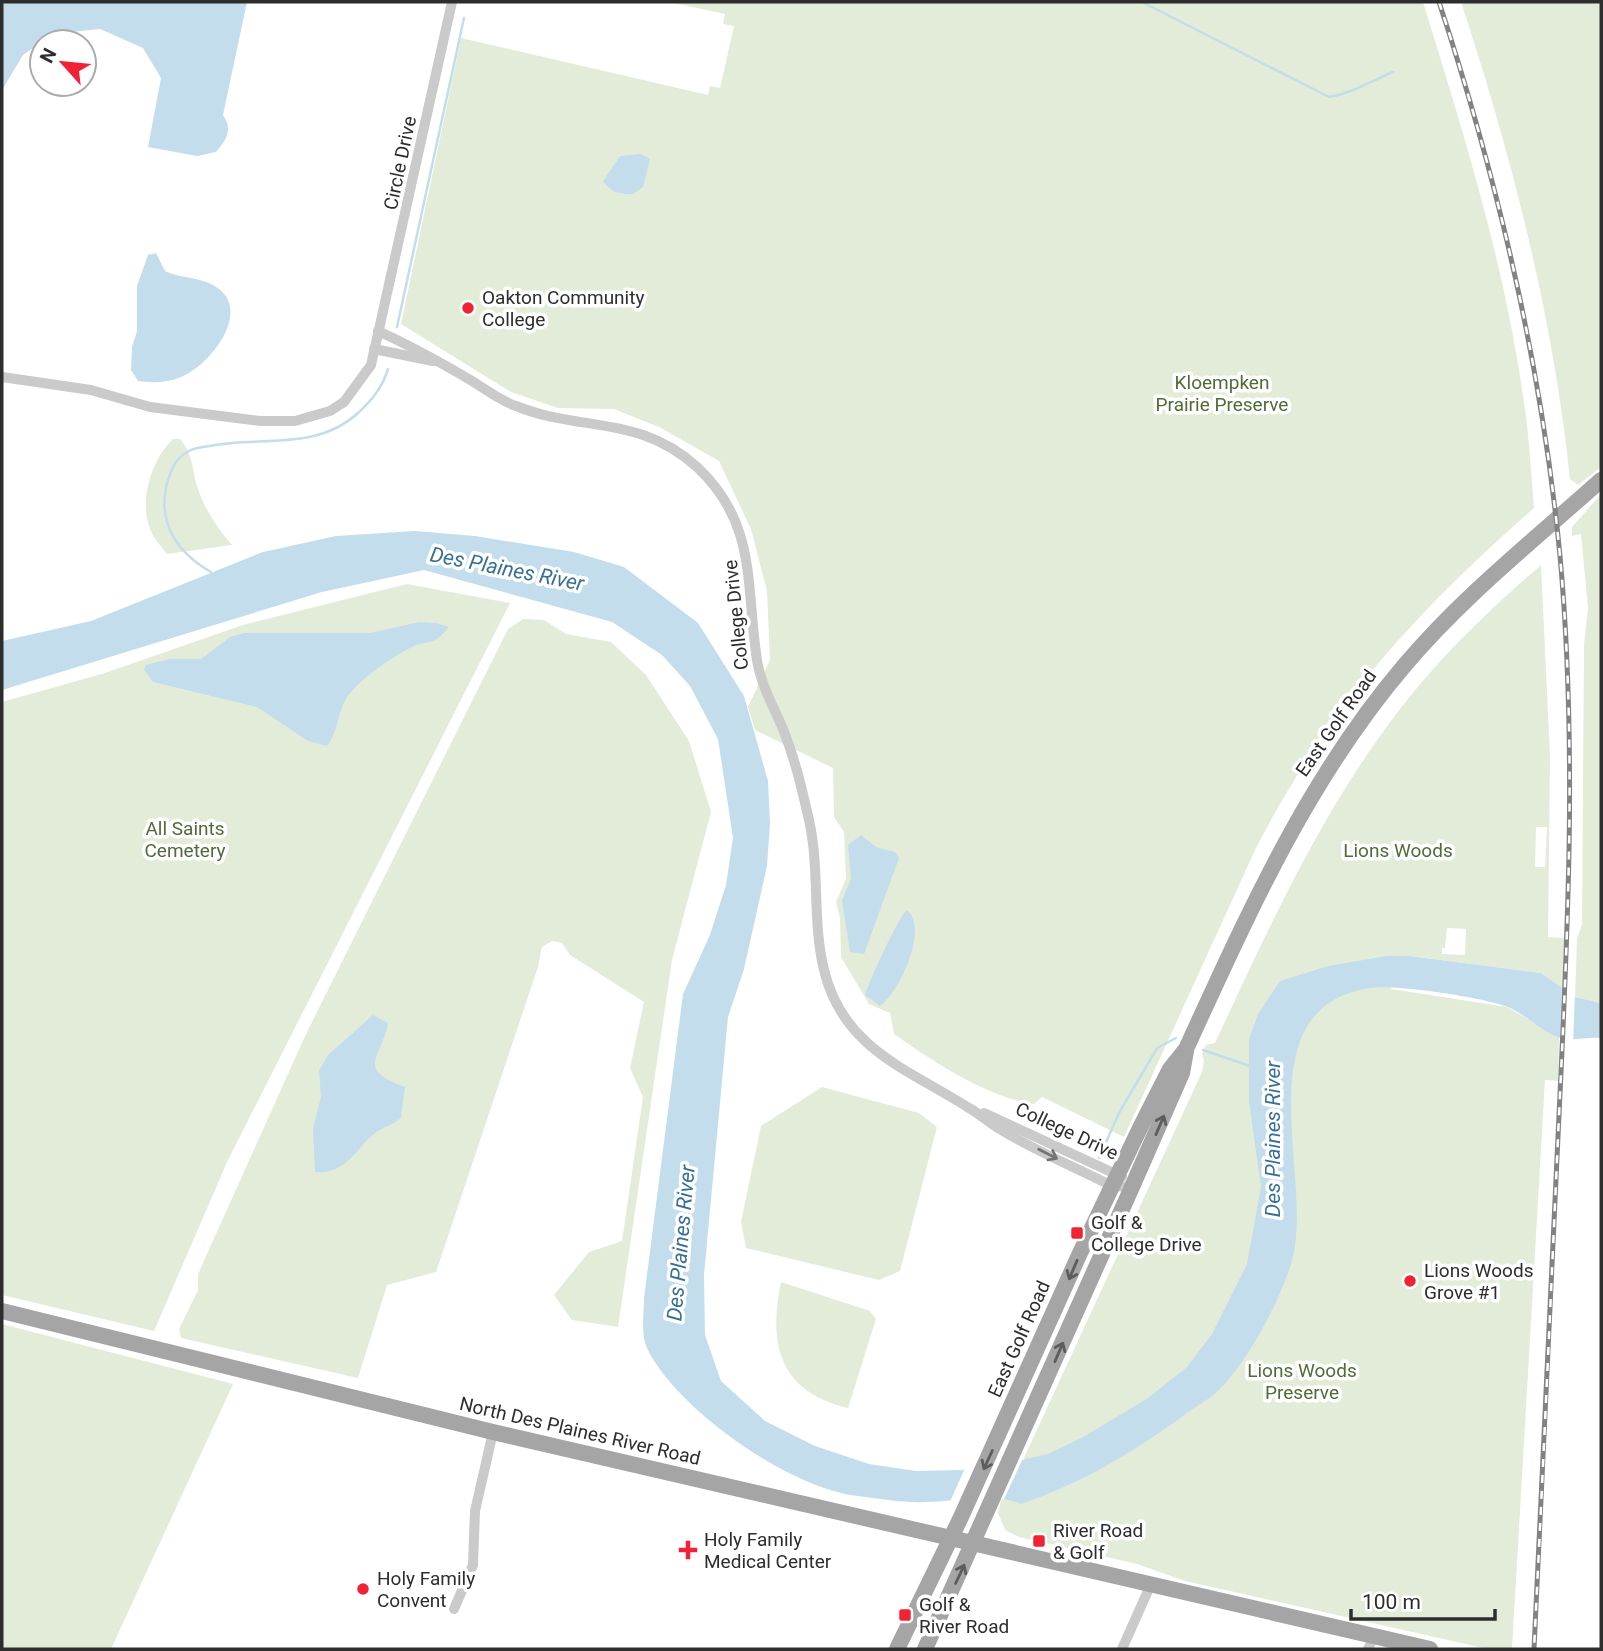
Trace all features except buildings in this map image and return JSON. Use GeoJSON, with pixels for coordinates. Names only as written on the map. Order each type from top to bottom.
{"type":"FeatureCollection","features":[{"type":"Feature","properties":{"kind":"main road","name":"East Golf Road"},"geometry":{"type":"LineString","coordinates":[[897,1649],[1008,1417],[1115,1180],[1170,1069],[1186,1049],[1294,823],[1366,713],[1404,665],[1478,588],[1601,480]]}},
{"type":"Feature","properties":{"kind":"main road","name":"East Golf Road"},"geometry":{"type":"LineString","coordinates":[[925,1649],[1033,1415],[1182,1073],[1186,1049]]}},
{"type":"Feature","properties":{"kind":"main road","name":"North Des Plaines River Road"},"geometry":{"type":"LineString","coordinates":[[2,1311],[493,1432],[1151,1584],[1371,1643],[1430,1649]]}},
{"type":"Feature","properties":{"kind":"street","name":"Circle Drive"},"geometry":{"type":"LineString","coordinates":[[2,377],[91,390],[149,408],[260,421],[295,421],[330,411],[344,402],[371,365],[452,2]]}},
{"type":"Feature","properties":{"kind":"street","name":"College Drive"},"geometry":{"type":"LineString","coordinates":[[378,331],[512,405],[543,416],[618,426],[642,433],[676,451],[716,488],[735,519],[746,548],[758,668],[783,730],[803,792],[813,836],[821,954],[835,1000],[855,1032],[894,1067],[968,1107],[1132,1187]]}},
{"type":"Feature","properties":{"kind":"street","name":"College Drive"},"geometry":{"type":"LineString","coordinates":[[374,349],[435,361]]}},
{"type":"Feature","properties":{"kind":"street"},"geometry":{"type":"LineString","coordinates":[[454,1609],[473,1564],[475,1511],[493,1432]]}},
{"type":"Feature","properties":{"kind":"street"},"geometry":{"type":"LineString","coordinates":[[1122,1649],[1151,1584]]}},
{"type":"Feature","properties":{"kind":"green space","name":"Kloempken Prairie Preserve"},"geometry":{"type":"Polygon","coordinates":[[[669,2],[1423,2],[1467,148],[1505,296],[1525,410],[1534,508],[1413,624],[1345,705],[1314,749],[1256,848],[1124,1137],[1042,1097],[1034,1104],[1016,1100],[961,1077],[894,1034],[890,1013],[869,1004],[841,957],[840,918],[836,902],[846,879],[844,832],[834,817],[833,768],[755,730],[748,707],[770,660],[767,591],[751,529],[719,461],[659,427],[614,409],[558,408],[511,392],[401,324],[461,38],[708,95],[710,86],[720,88],[734,26],[723,24],[725,14],[669,2]]]}},
{"type":"Feature","properties":{"kind":"green space"},"geometry":{"type":"Polygon","coordinates":[[[1461,2],[1601,2],[1601,467],[1578,485],[1570,479],[1553,358],[1528,238],[1497,119],[1461,2]]]}},
{"type":"Feature","properties":{"kind":"green space"},"geometry":{"type":"Polygon","coordinates":[[[173,439],[180,439],[187,450],[203,502],[232,545],[167,554],[152,534],[147,520],[146,495],[158,458],[173,439]]]}},
{"type":"Feature","properties":{"kind":"green space"},"geometry":{"type":"Polygon","coordinates":[[[1601,494],[1601,1003],[1575,997],[1577,939],[1582,924],[1584,644],[1588,608],[1581,534],[1572,536],[1572,527],[1601,494]]]}},
{"type":"Feature","properties":{"kind":"green space","name":"Lions Woods Preserve"},"geometry":{"type":"Polygon","coordinates":[[[1541,565],[1550,756],[1548,937],[1564,938],[1562,988],[1541,973],[1409,956],[1391,989],[1507,1007],[1559,1037],[1558,1081],[1545,1080],[1512,1649],[1488,1649],[1185,1581],[1137,1564],[1019,1537],[1005,1530],[998,1513],[1001,1500],[1006,1497],[1202,1072],[1202,1054],[1206,1045],[1215,1043],[1321,828],[1372,748],[1416,689],[1485,616],[1541,565]],[[1536,827],[1535,867],[1545,867],[1547,827],[1536,827]],[[1447,928],[1442,954],[1465,955],[1466,929],[1447,928]]]}},
{"type":"Feature","properties":{"kind":"green space","name":"All Saints Cemetery"},"geometry":{"type":"Polygon","coordinates":[[[407,584],[510,603],[228,1160],[154,1331],[2,1295],[2,702],[105,673],[243,625],[407,584]]]}},
{"type":"Feature","properties":{"kind":"green space"},"geometry":{"type":"Polygon","coordinates":[[[523,619],[544,620],[566,634],[611,642],[646,675],[689,741],[711,812],[672,960],[618,1327],[572,1320],[554,1295],[589,1252],[622,1241],[643,1097],[630,1068],[644,1002],[570,955],[562,943],[552,941],[542,947],[538,967],[436,1272],[387,1285],[358,1378],[181,1338],[179,1329],[198,1290],[198,1274],[306,1034],[508,629],[523,619]]]}},
{"type":"Feature","properties":{"kind":"green space"},"geometry":{"type":"Polygon","coordinates":[[[822,1087],[919,1113],[937,1127],[900,1271],[879,1280],[746,1248],[741,1222],[761,1126],[822,1087]]]}},
{"type":"Feature","properties":{"kind":"green space"},"geometry":{"type":"Polygon","coordinates":[[[781,1282],[870,1311],[876,1319],[848,1408],[825,1401],[807,1390],[793,1377],[784,1362],[778,1345],[776,1326],[781,1282]]]}},
{"type":"Feature","properties":{"kind":"green space"},"geometry":{"type":"Polygon","coordinates":[[[2,1324],[233,1384],[111,1649],[2,1649],[2,1324]]]}},
{"type":"Feature","properties":{"kind":"water"},"geometry":{"type":"Polygon","coordinates":[[[2,2],[247,2],[223,115],[228,130],[216,152],[197,156],[148,147],[161,78],[143,48],[98,28],[28,28],[28,52],[23,55],[2,90],[2,2]]]}},
{"type":"Feature","properties":{"kind":"water"},"geometry":{"type":"Polygon","coordinates":[[[641,154],[650,159],[643,187],[633,194],[628,194],[616,192],[606,185],[603,181],[620,156],[641,154]]]}},
{"type":"Feature","properties":{"kind":"water"},"geometry":{"type":"Polygon","coordinates":[[[156,253],[165,271],[205,281],[219,289],[230,306],[230,318],[220,342],[191,372],[170,380],[143,382],[138,381],[131,370],[132,347],[137,331],[137,286],[148,255],[156,253]]]}},
{"type":"Feature","properties":{"kind":"water","name":"Des Plaines River"},"geometry":{"type":"Polygon","coordinates":[[[415,531],[475,536],[574,552],[624,567],[698,623],[744,696],[768,781],[770,824],[767,866],[744,969],[728,1017],[704,1275],[705,1335],[721,1381],[765,1421],[815,1446],[869,1464],[916,1471],[961,1470],[1022,1460],[1048,1454],[1083,1437],[1148,1398],[1187,1367],[1212,1334],[1247,1264],[1261,1187],[1249,1102],[1249,1039],[1258,1014],[1280,981],[1328,966],[1387,956],[1409,956],[1541,973],[1575,997],[1601,1003],[1601,1038],[1561,1038],[1510,1008],[1441,993],[1382,987],[1370,988],[1330,1002],[1306,1028],[1294,1063],[1291,1104],[1296,1230],[1291,1264],[1262,1329],[1232,1376],[1217,1392],[1108,1465],[1065,1487],[1021,1504],[987,1497],[910,1502],[858,1496],[831,1490],[800,1478],[768,1462],[707,1419],[681,1395],[660,1370],[644,1341],[644,1298],[683,994],[710,935],[726,885],[733,838],[718,739],[690,686],[662,655],[612,622],[424,570],[322,592],[2,690],[2,641],[91,621],[263,552],[336,536],[415,531]]]}},
{"type":"Feature","properties":{"kind":"water"},"geometry":{"type":"Polygon","coordinates":[[[419,622],[449,627],[433,641],[415,646],[393,658],[357,686],[346,698],[327,746],[308,741],[257,707],[153,682],[144,670],[146,665],[169,659],[201,659],[230,637],[244,633],[371,633],[419,622]]]}},
{"type":"Feature","properties":{"kind":"water"},"geometry":{"type":"Polygon","coordinates":[[[861,835],[876,847],[895,852],[899,858],[864,954],[850,952],[842,900],[851,879],[848,845],[861,835]]]}},
{"type":"Feature","properties":{"kind":"water"},"geometry":{"type":"Polygon","coordinates":[[[907,910],[913,919],[915,930],[909,959],[896,987],[880,1006],[865,995],[884,950],[907,910]]]}},
{"type":"Feature","properties":{"kind":"water"},"geometry":{"type":"Polygon","coordinates":[[[373,1015],[388,1023],[375,1061],[380,1074],[405,1087],[401,1118],[378,1131],[344,1164],[326,1172],[315,1172],[313,1128],[321,1097],[319,1071],[328,1055],[373,1015]]]}},
{"type":"Feature","properties":{"kind":"pier"},"geometry":{"type":"Polygon","coordinates":[[[1562,984],[1575,992],[1573,1044],[1560,1041],[1562,984]]]}},
{"type":"Feature","properties":{"kind":"pier"},"geometry":{"type":"Polygon","coordinates":[[[1024,1456],[1004,1499],[949,1504],[966,1466],[1024,1456]]]}},
{"type":"Feature","properties":{"kind":"waterway"},"geometry":{"type":"LineString","coordinates":[[1142,2],[1329,97],[1354,90],[1393,72]]}},
{"type":"Feature","properties":{"kind":"waterway"},"geometry":{"type":"LineString","coordinates":[[397,327],[464,18]]}},
{"type":"Feature","properties":{"kind":"waterway"},"geometry":{"type":"LineString","coordinates":[[211,572],[179,545],[167,522],[165,495],[170,475],[178,460],[198,448],[290,440],[326,432],[342,425],[363,408],[380,388],[388,369]]}},
{"type":"Feature","properties":{"kind":"waterway"},"geometry":{"type":"LineString","coordinates":[[1099,1158],[1119,1113],[1157,1048],[1176,1038]]}},
{"type":"Feature","properties":{"kind":"waterway","name":"Des Plaines River"},"geometry":{"type":"LineString","coordinates":[[1203,1050],[1250,1066]]}},
{"type":"Feature","properties":{"kind":"railway"},"geometry":{"type":"LineString","coordinates":[[1439,2],[1480,138],[1515,275],[1542,415],[1552,485],[1565,626],[1570,766],[1568,905],[1534,1649]]}},
{"type":"Feature","properties":{"kind":"place","name":"Oakton Community College"},"geometry":{"type":"Point","coordinates":[468,308]}},
{"type":"Feature","properties":{"kind":"place","name":"Golf & College Drive"},"geometry":{"type":"Point","coordinates":[1077,1233]}},
{"type":"Feature","properties":{"kind":"place","name":"Lions Woods Grove #1"},"geometry":{"type":"Point","coordinates":[1410,1281]}},
{"type":"Feature","properties":{"kind":"place","name":"River Road & Golf"},"geometry":{"type":"Point","coordinates":[1039,1541]}},
{"type":"Feature","properties":{"kind":"place","name":"Holy Family Medical Center"},"geometry":{"type":"Point","coordinates":[688,1550]}},
{"type":"Feature","properties":{"kind":"place","name":"Holy Family Convent"},"geometry":{"type":"Point","coordinates":[363,1589]}},
{"type":"Feature","properties":{"kind":"place","name":"Golf & River Road"},"geometry":{"type":"Point","coordinates":[905,1615]}},
{"type":"Feature","properties":{"kind":"park label","name":"Lions Woods"},"geometry":{"type":"Point","coordinates":[1398,850]}}]}
